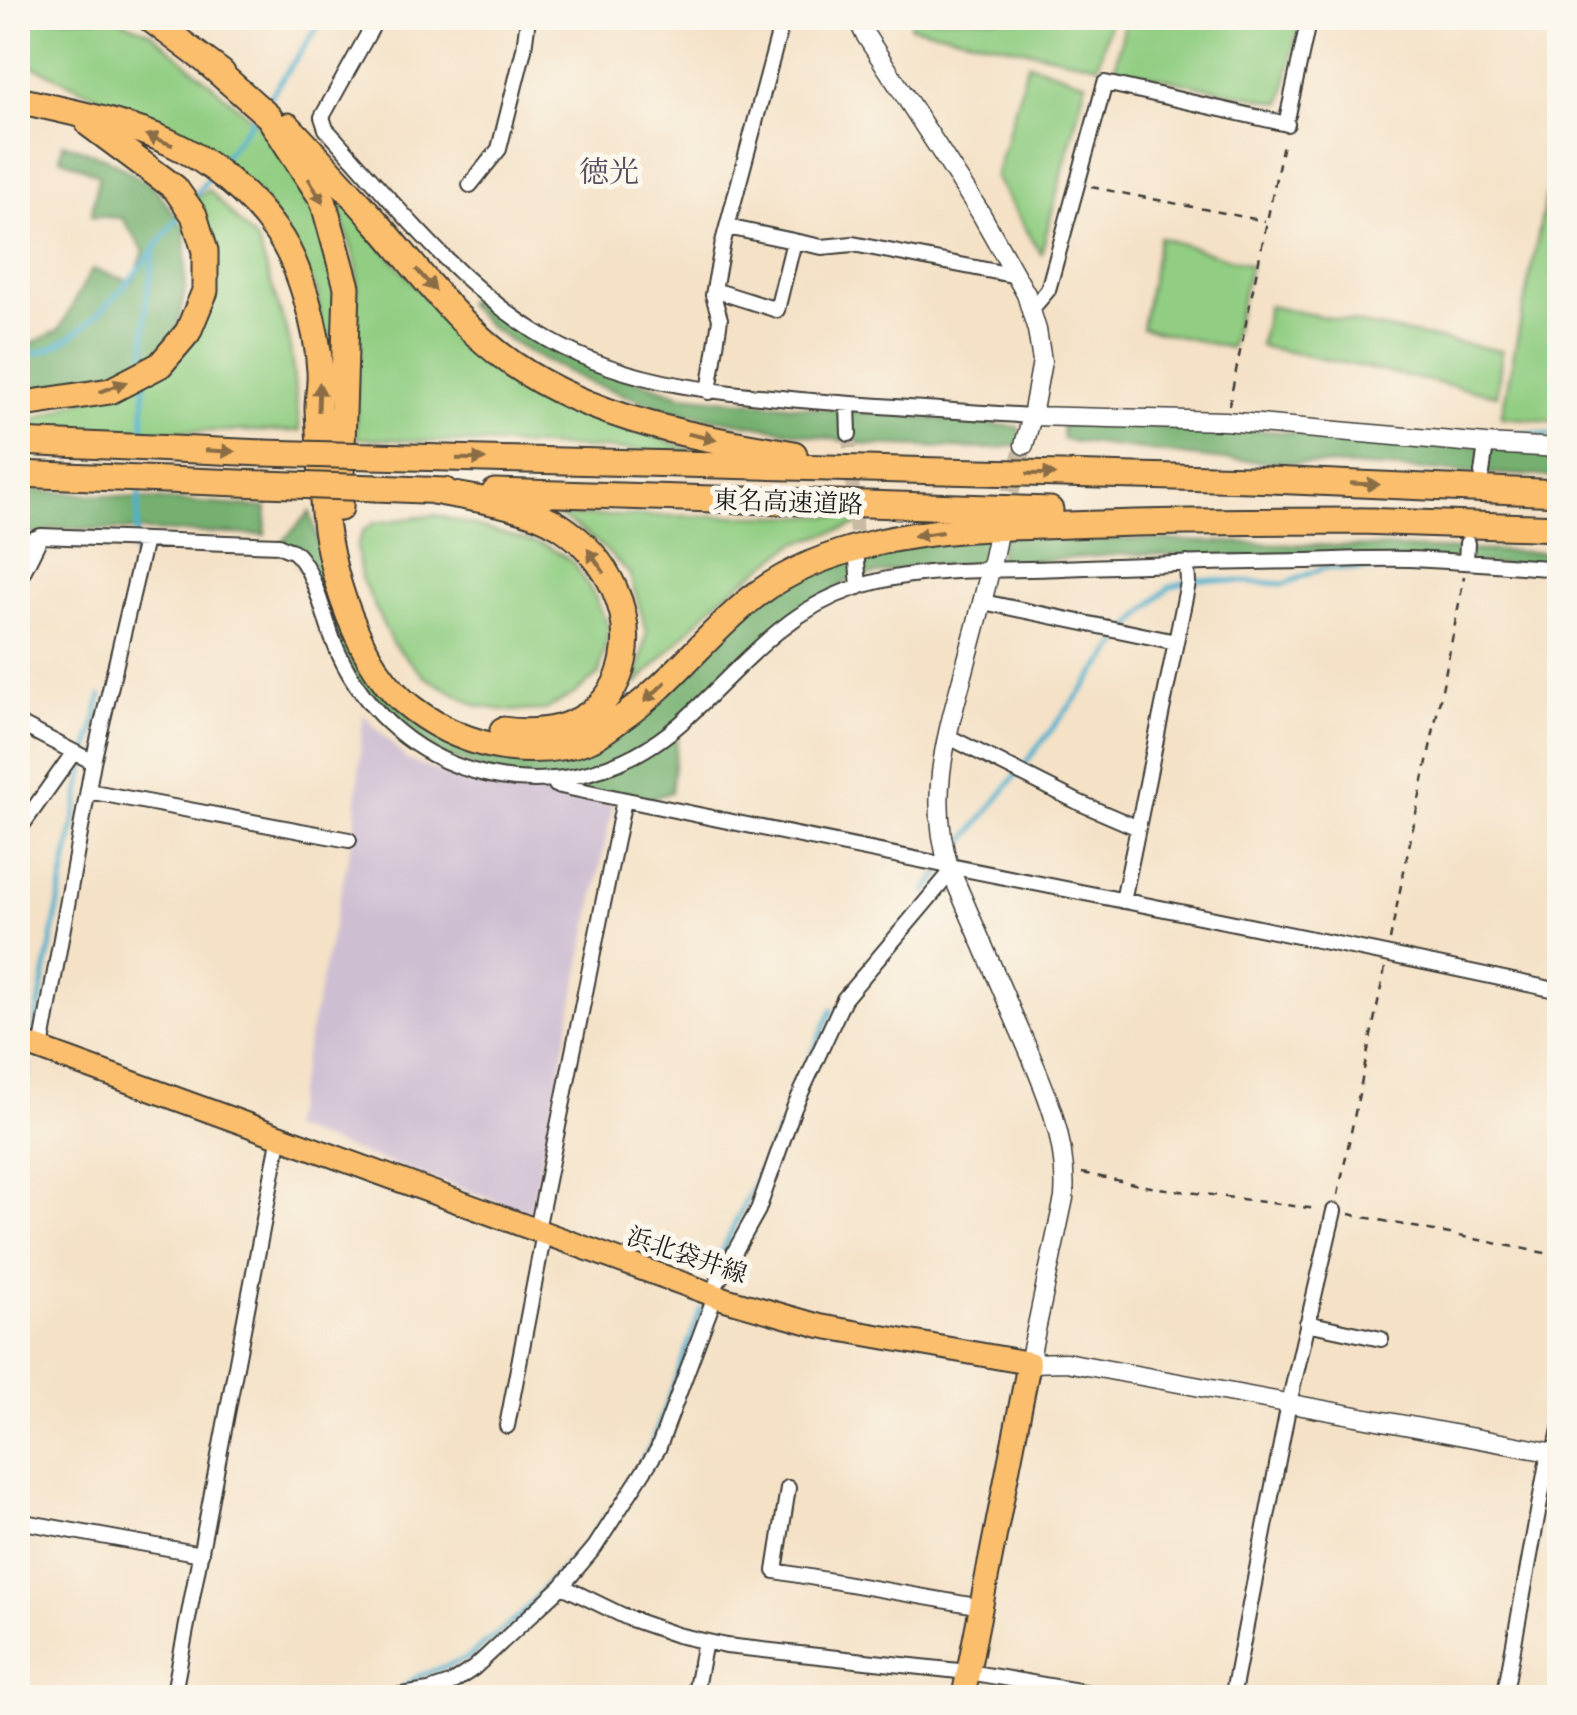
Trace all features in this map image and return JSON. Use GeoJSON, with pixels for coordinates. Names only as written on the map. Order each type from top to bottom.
{"type":"FeatureCollection","features":[{"type":"Feature","properties":{"kind":"highway"},"geometry":{"type":"LineString","coordinates":[[148,18],[274,112],[348,189],[470,328],[513,364],[567,395],[671,430],[726,443],[893,470]]}},
{"type":"Feature","properties":{"kind":"highway"},"geometry":{"type":"LineString","coordinates":[[210,64],[269,117],[323,200],[347,287],[340,520],[360,602],[381,647],[412,687],[458,720],[524,733],[556,730],[581,720],[600,705],[617,681],[624,659],[627,633],[609,579],[586,547],[557,524],[518,509],[428,490]]}},
{"type":"Feature","properties":{"kind":"highway"},"geometry":{"type":"LineString","coordinates":[[18,100],[169,142],[216,171],[278,233],[298,274],[311,317],[320,371],[318,409],[324,517],[331,555],[352,621],[366,655],[399,699],[442,728],[484,745],[523,750],[558,748],[591,739],[645,702],[757,594],[807,565],[876,542],[970,528],[1193,521],[1375,521]]}},
{"type":"Feature","properties":{"kind":"highway"},"geometry":{"type":"LineString","coordinates":[[18,404],[110,391],[160,364],[188,332],[205,292],[206,251],[194,216],[175,188],[72,112]]}},
{"type":"Feature","properties":{"kind":"highway","name":"東名高速道路"},"geometry":{"type":"LineString","coordinates":[[18,442],[263,453],[1250,479],[1560,493]]}},
{"type":"Feature","properties":{"kind":"highway","name":"東名高速道路"},"geometry":{"type":"LineString","coordinates":[[18,474],[1560,528]]}},
{"type":"Feature","properties":{"kind":"main road","name":"浜北袋井線"},"geometry":{"type":"LineString","coordinates":[[27,1044],[713,1295],[820,1326],[1029,1363]]}},
{"type":"Feature","properties":{"kind":"main road"},"geometry":{"type":"LineString","coordinates":[[963,1698],[1029,1363]]}},
{"type":"Feature","properties":{"kind":"street"},"geometry":{"type":"LineString","coordinates":[[377,18],[322,118],[326,129],[460,273],[536,332],[582,356],[640,377],[709,392],[1032,416],[1225,421],[1560,448]]}},
{"type":"Feature","properties":{"kind":"street"},"geometry":{"type":"LineString","coordinates":[[470,186],[498,149],[524,49],[528,18]]}},
{"type":"Feature","properties":{"kind":"street"},"geometry":{"type":"LineString","coordinates":[[709,392],[720,319],[714,290],[779,18]]}},
{"type":"Feature","properties":{"kind":"street"},"geometry":{"type":"LineString","coordinates":[[857,18],[980,212],[1026,294],[1042,361],[1024,445]]}},
{"type":"Feature","properties":{"kind":"street"},"geometry":{"type":"LineString","coordinates":[[1031,310],[1048,290],[1105,83],[1288,120],[1309,18]]}},
{"type":"Feature","properties":{"kind":"street"},"geometry":{"type":"LineString","coordinates":[[727,227],[822,247],[853,244],[1017,276]]}},
{"type":"Feature","properties":{"kind":"street"},"geometry":{"type":"LineString","coordinates":[[714,290],[777,310],[794,241]]}},
{"type":"Feature","properties":{"kind":"street"},"geometry":{"type":"LineString","coordinates":[[848,404],[849,434]]}},
{"type":"Feature","properties":{"kind":"street"},"geometry":{"type":"LineString","coordinates":[[1482,474],[1486,444]]}},
{"type":"Feature","properties":{"kind":"street"},"geometry":{"type":"LineString","coordinates":[[18,582],[41,536]]}},
{"type":"Feature","properties":{"kind":"street"},"geometry":{"type":"LineString","coordinates":[[18,545],[41,536],[279,545],[292,551],[310,577],[346,668],[376,712],[405,738],[444,762],[506,780],[565,780],[616,764],[679,724],[780,628],[810,609],[859,587],[895,579],[956,571],[1406,559],[1560,568]]}},
{"type":"Feature","properties":{"kind":"street"},"geometry":{"type":"LineString","coordinates":[[998,538],[947,736],[938,794],[942,842],[950,870],[1042,1083],[1066,1170],[1064,1198],[1029,1363],[1066,1362],[1554,1453]]}},
{"type":"Feature","properties":{"kind":"street"},"geometry":{"type":"LineString","coordinates":[[18,1070],[88,792],[144,540]]}},
{"type":"Feature","properties":{"kind":"street"},"geometry":{"type":"LineString","coordinates":[[1466,562],[1467,544]]}},
{"type":"Feature","properties":{"kind":"street"},"geometry":{"type":"LineString","coordinates":[[857,562],[859,587]]}},
{"type":"Feature","properties":{"kind":"street"},"geometry":{"type":"LineString","coordinates":[[1123,901],[1188,583],[1186,563]]}},
{"type":"Feature","properties":{"kind":"street"},"geometry":{"type":"LineString","coordinates":[[982,602],[1176,642]]}},
{"type":"Feature","properties":{"kind":"street"},"geometry":{"type":"LineString","coordinates":[[18,723],[93,762]]}},
{"type":"Feature","properties":{"kind":"street"},"geometry":{"type":"LineString","coordinates":[[947,736],[1138,828]]}},
{"type":"Feature","properties":{"kind":"street"},"geometry":{"type":"LineString","coordinates":[[18,831],[74,752]]}},
{"type":"Feature","properties":{"kind":"street"},"geometry":{"type":"LineString","coordinates":[[539,780],[950,870],[1388,953],[1560,991]]}},
{"type":"Feature","properties":{"kind":"street"},"geometry":{"type":"LineString","coordinates":[[88,792],[349,840]]}},
{"type":"Feature","properties":{"kind":"street"},"geometry":{"type":"LineString","coordinates":[[507,1426],[624,800]]}},
{"type":"Feature","properties":{"kind":"street"},"geometry":{"type":"LineString","coordinates":[[382,1698],[450,1684],[488,1657],[562,1586],[596,1546],[658,1450],[713,1295],[758,1210],[794,1108],[844,999],[950,870]]}},
{"type":"Feature","properties":{"kind":"street"},"geometry":{"type":"LineString","coordinates":[[173,1698],[280,1136]]}},
{"type":"Feature","properties":{"kind":"street"},"geometry":{"type":"LineString","coordinates":[[1232,1698],[1288,1403],[1334,1211]]}},
{"type":"Feature","properties":{"kind":"street"},"geometry":{"type":"LineString","coordinates":[[1308,1323],[1381,1338]]}},
{"type":"Feature","properties":{"kind":"street"},"geometry":{"type":"LineString","coordinates":[[1504,1698],[1560,1429]]}},
{"type":"Feature","properties":{"kind":"street"},"geometry":{"type":"LineString","coordinates":[[788,1488],[775,1571],[982,1607]]}},
{"type":"Feature","properties":{"kind":"street"},"geometry":{"type":"LineString","coordinates":[[18,1521],[202,1554]]}},
{"type":"Feature","properties":{"kind":"street"},"geometry":{"type":"LineString","coordinates":[[562,1586],[628,1618],[705,1642],[968,1672],[1120,1698]]}},
{"type":"Feature","properties":{"kind":"street"},"geometry":{"type":"LineString","coordinates":[[694,1698],[705,1642]]}},
{"type":"Feature","properties":{"kind":"path"},"geometry":{"type":"LineString","coordinates":[[1225,421],[1288,120]]}},
{"type":"Feature","properties":{"kind":"path"},"geometry":{"type":"LineString","coordinates":[[1077,184],[1266,222]]}},
{"type":"Feature","properties":{"kind":"path"},"geometry":{"type":"LineString","coordinates":[[1334,1211],[1417,801],[1442,698],[1466,562]]}},
{"type":"Feature","properties":{"kind":"path"},"geometry":{"type":"LineString","coordinates":[[1066,1170],[1144,1186],[1334,1211],[1560,1256]]}},
{"type":"Feature","properties":{"kind":"shaded area"},"geometry":{"type":"Polygon","coordinates":[[[363,714],[407,760],[467,783],[534,789],[613,804],[531,1213],[289,1128],[355,826],[363,714]]]}},
{"type":"Feature","properties":{"kind":"green space"},"geometry":{"type":"Polygon","coordinates":[[[18,18],[115,18],[150,32],[272,136],[323,233],[337,300],[329,441],[318,293],[259,194],[148,120],[18,59],[18,18]]]}},
{"type":"Feature","properties":{"kind":"green space"},"geometry":{"type":"Polygon","coordinates":[[[912,18],[1111,18],[1098,65],[910,26],[912,18]]]}},
{"type":"Feature","properties":{"kind":"green space"},"geometry":{"type":"Polygon","coordinates":[[[1126,18],[1300,18],[1282,103],[1115,68],[1126,18]]]}},
{"type":"Feature","properties":{"kind":"green space"},"geometry":{"type":"Polygon","coordinates":[[[1028,63],[1086,82],[1041,254],[995,177],[1028,63]]]}},
{"type":"Feature","properties":{"kind":"green space"},"geometry":{"type":"Polygon","coordinates":[[[63,143],[106,158],[154,187],[186,230],[185,292],[172,350],[92,382],[18,388],[18,350],[59,330],[92,269],[133,282],[144,251],[122,218],[91,216],[99,175],[60,158],[63,143]]]}},
{"type":"Feature","properties":{"kind":"green space"},"geometry":{"type":"Polygon","coordinates":[[[1550,177],[1560,180],[1559,422],[1501,417],[1550,177]]]}},
{"type":"Feature","properties":{"kind":"green space"},"geometry":{"type":"Polygon","coordinates":[[[209,190],[258,243],[289,339],[300,431],[33,431],[33,420],[120,385],[178,352],[205,291],[187,204],[209,190]]]}},
{"type":"Feature","properties":{"kind":"green space"},"geometry":{"type":"Polygon","coordinates":[[[334,191],[425,297],[499,371],[559,401],[700,453],[356,438],[357,267],[334,191]]]}},
{"type":"Feature","properties":{"kind":"green space"},"geometry":{"type":"Polygon","coordinates":[[[1159,237],[1250,265],[1230,348],[1142,328],[1159,237]]]}},
{"type":"Feature","properties":{"kind":"green space"},"geometry":{"type":"Polygon","coordinates":[[[478,300],[554,352],[681,395],[1018,427],[1024,445],[985,449],[867,445],[671,411],[590,383],[531,354],[491,328],[465,302],[478,300]]]}},
{"type":"Feature","properties":{"kind":"green space"},"geometry":{"type":"Polygon","coordinates":[[[1268,306],[1502,351],[1497,395],[1260,346],[1268,306]]]}},
{"type":"Feature","properties":{"kind":"green space"},"geometry":{"type":"Polygon","coordinates":[[[1062,423],[1254,430],[1559,452],[1559,477],[1215,459],[1063,440],[1062,423]]]}},
{"type":"Feature","properties":{"kind":"green space"},"geometry":{"type":"Polygon","coordinates":[[[18,489],[267,508],[265,535],[57,528],[18,542],[18,489]]]}},
{"type":"Feature","properties":{"kind":"green space"},"geometry":{"type":"Polygon","coordinates":[[[310,512],[334,597],[416,723],[501,760],[580,747],[768,587],[839,555],[996,527],[991,571],[929,564],[850,579],[767,640],[679,724],[671,792],[639,803],[506,779],[416,745],[365,697],[292,551],[279,545],[310,512]]]}},
{"type":"Feature","properties":{"kind":"green space"},"geometry":{"type":"Polygon","coordinates":[[[436,515],[547,546],[574,563],[609,628],[599,674],[545,710],[511,711],[478,706],[425,677],[392,643],[361,578],[357,547],[363,531],[374,523],[436,515]]]}},
{"type":"Feature","properties":{"kind":"green space"},"geometry":{"type":"Polygon","coordinates":[[[556,516],[889,516],[796,543],[719,599],[636,685],[647,631],[629,573],[599,544],[556,516]]]}},
{"type":"Feature","properties":{"kind":"green space"},"geometry":{"type":"Polygon","coordinates":[[[1002,535],[1560,553],[1559,569],[1127,554],[998,564],[1002,535]]]}},
{"type":"Feature","properties":{"kind":"waterway"},"geometry":{"type":"LineString","coordinates":[[266,102],[324,18]]}},
{"type":"Feature","properties":{"kind":"waterway"},"geometry":{"type":"LineString","coordinates":[[220,162],[256,115]]}},
{"type":"Feature","properties":{"kind":"waterway"},"geometry":{"type":"LineString","coordinates":[[193,198],[211,175]]}},
{"type":"Feature","properties":{"kind":"waterway"},"geometry":{"type":"LineString","coordinates":[[18,353],[41,352],[81,329],[120,292],[183,211]]}},
{"type":"Feature","properties":{"kind":"waterway"},"geometry":{"type":"LineString","coordinates":[[145,365],[146,303],[155,248]]}},
{"type":"Feature","properties":{"kind":"waterway"},"geometry":{"type":"LineString","coordinates":[[143,440],[145,381]]}},
{"type":"Feature","properties":{"kind":"waterway"},"geometry":{"type":"LineString","coordinates":[[1513,433],[1560,435]]}},
{"type":"Feature","properties":{"kind":"waterway"},"geometry":{"type":"LineString","coordinates":[[135,554],[140,486]]}},
{"type":"Feature","properties":{"kind":"waterway"},"geometry":{"type":"LineString","coordinates":[[953,856],[1140,616],[1169,587],[1197,579],[1284,584],[1323,568],[1417,571]]}},
{"type":"Feature","properties":{"kind":"waterway"},"geometry":{"type":"LineString","coordinates":[[34,1032],[101,696]]}},
{"type":"Feature","properties":{"kind":"waterway"},"geometry":{"type":"LineString","coordinates":[[926,892],[943,869]]}},
{"type":"Feature","properties":{"kind":"waterway"},"geometry":{"type":"LineString","coordinates":[[789,1104],[832,1010]]}},
{"type":"Feature","properties":{"kind":"waterway"},"geometry":{"type":"LineString","coordinates":[[18,1128],[29,1064]]}},
{"type":"Feature","properties":{"kind":"waterway"},"geometry":{"type":"LineString","coordinates":[[711,1275],[780,1128]]}},
{"type":"Feature","properties":{"kind":"waterway"},"geometry":{"type":"LineString","coordinates":[[638,1467],[652,1443],[701,1310]]}},
{"type":"Feature","properties":{"kind":"waterway"},"geometry":{"type":"LineString","coordinates":[[399,1690],[419,1676],[466,1659],[519,1617],[577,1555],[608,1514]]}},
{"type":"Feature","properties":{"kind":"tunnel"},"geometry":{"type":"LineString","coordinates":[[849,434],[857,551]]}},
{"type":"Feature","properties":{"kind":"tunnel"},"geometry":{"type":"LineString","coordinates":[[1003,518],[1024,445]]}},
{"type":"Feature","properties":{"kind":"district","name":"徳光"},"geometry":{"type":"Point","coordinates":[609,171]}}]}
